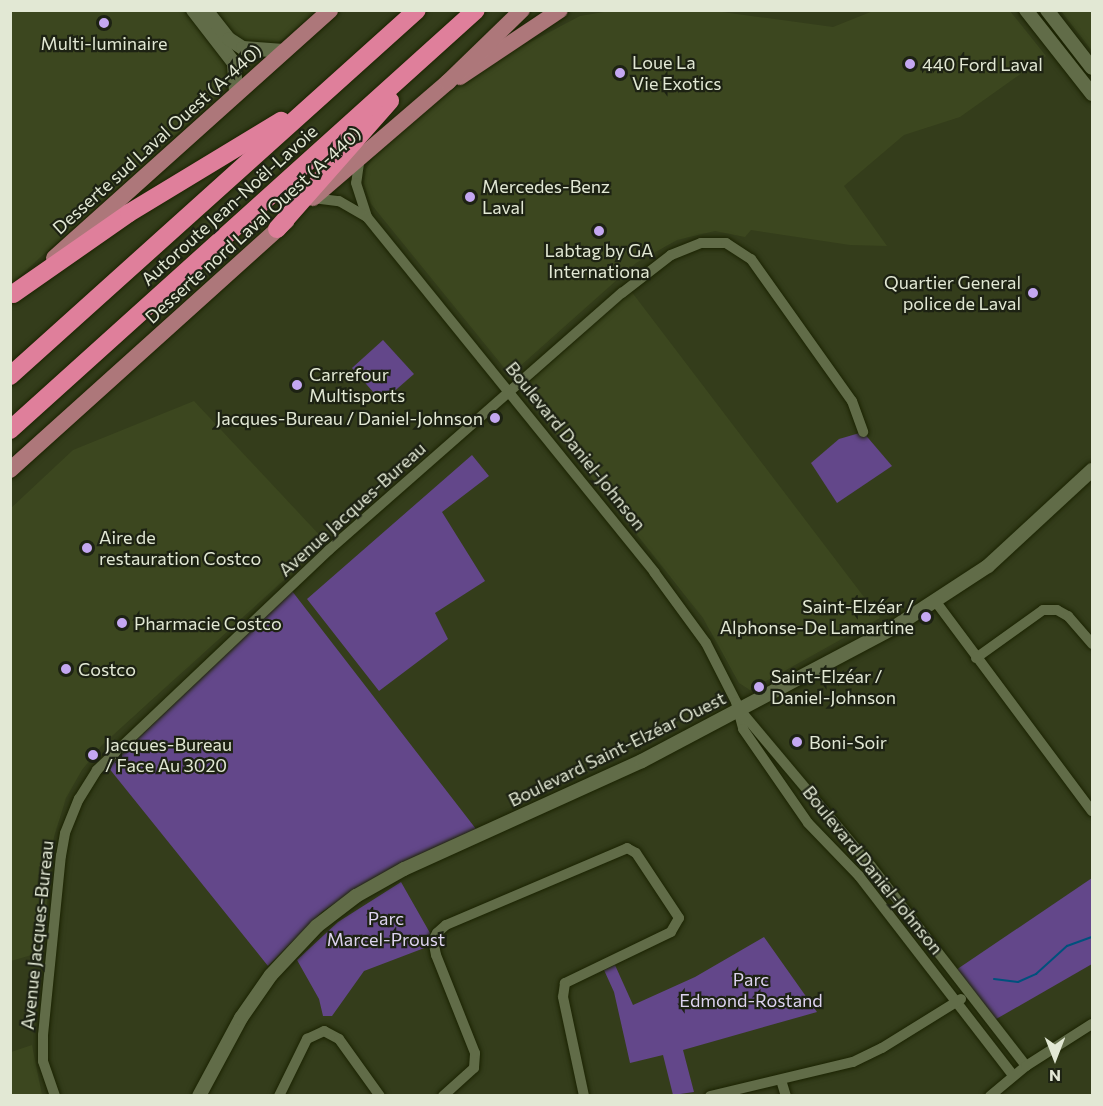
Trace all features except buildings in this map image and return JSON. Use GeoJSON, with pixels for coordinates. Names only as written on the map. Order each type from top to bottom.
{"type":"FeatureCollection","features":[{"type":"Feature","properties":{"kind":"highway","name":"Autoroute Jean-Noël-Lavoie"},"geometry":{"type":"LineString","coordinates":[[10,376],[417,10]]}},
{"type":"Feature","properties":{"kind":"highway","name":"Autoroute Jean-Noël-Lavoie"},"geometry":{"type":"LineString","coordinates":[[10,430],[476,10]]}},
{"type":"Feature","properties":{"kind":"highway"},"geometry":{"type":"LineString","coordinates":[[277,229],[440,43]]}},
{"type":"Feature","properties":{"kind":"highway"},"geometry":{"type":"LineString","coordinates":[[12,295],[129,213],[320,98]]}},
{"type":"Feature","properties":{"kind":"main road","name":"Desserte sud Laval Ouest (A-440)"},"geometry":{"type":"LineString","coordinates":[[12,295],[330,10]]}},
{"type":"Feature","properties":{"kind":"main road","name":"Desserte nord Laval Ouest (A-440)"},"geometry":{"type":"LineString","coordinates":[[10,470],[277,229],[448,82],[522,10]]}},
{"type":"Feature","properties":{"kind":"main road"},"geometry":{"type":"LineString","coordinates":[[448,82],[463,76],[560,10]]}},
{"type":"Feature","properties":{"kind":"street"},"geometry":{"type":"LineString","coordinates":[[193,10],[234,63],[236,95]]}},
{"type":"Feature","properties":{"kind":"street"},"geometry":{"type":"LineString","coordinates":[[206,10],[225,34],[243,48],[284,51]]}},
{"type":"Feature","properties":{"kind":"street"},"geometry":{"type":"LineString","coordinates":[[1026,10],[1092,94]]}},
{"type":"Feature","properties":{"kind":"street"},"geometry":{"type":"LineString","coordinates":[[1047,10],[1092,68]]}},
{"type":"Feature","properties":{"kind":"street","name":"Boulevard Daniel-Johnson"},"geometry":{"type":"LineString","coordinates":[[360,156],[356,183],[367,217],[686,613],[740,710],[871,866],[1026,1066]]}},
{"type":"Feature","properties":{"kind":"street","name":"Boulevard Daniel-Johnson"},"geometry":{"type":"LineString","coordinates":[[313,198],[339,201],[367,217]]}},
{"type":"Feature","properties":{"kind":"street","name":"Avenue Jacques-Bureau"},"geometry":{"type":"LineString","coordinates":[[55,1095],[43,1060],[43,1035],[61,855],[65,833],[78,799],[97,770],[305,572],[509,392],[671,255],[701,243],[726,243],[752,259],[852,401],[862,432]]}},
{"type":"Feature","properties":{"kind":"street","name":"Boulevard Saint-Elzéar Ouest"},"geometry":{"type":"LineString","coordinates":[[199,1095],[241,1018],[271,975],[317,926],[346,903],[404,869],[632,766],[740,710],[936,602],[995,561],[1092,470]]}},
{"type":"Feature","properties":{"kind":"street"},"geometry":{"type":"LineString","coordinates":[[936,602],[1092,812]]}},
{"type":"Feature","properties":{"kind":"street"},"geometry":{"type":"LineString","coordinates":[[976,658],[1043,610],[1057,610],[1068,616],[1092,644]]}},
{"type":"Feature","properties":{"kind":"street","name":"Boulevard Daniel-Johnson"},"geometry":{"type":"LineString","coordinates":[[740,710],[743,729],[808,823],[859,876],[1013,1075]]}},
{"type":"Feature","properties":{"kind":"street"},"geometry":{"type":"LineString","coordinates":[[443,1095],[474,1068],[475,1053],[436,955],[433,940],[437,933],[467,916],[627,848],[636,852],[677,910],[679,918],[671,932],[565,983],[563,997],[584,1095]]}},
{"type":"Feature","properties":{"kind":"street"},"geometry":{"type":"LineString","coordinates":[[710,1095],[853,1062],[882,1048],[969,993]]}},
{"type":"Feature","properties":{"kind":"street"},"geometry":{"type":"LineString","coordinates":[[990,1095],[1013,1075],[1092,1023]]}},
{"type":"Feature","properties":{"kind":"street"},"geometry":{"type":"LineString","coordinates":[[279,1095],[307,1039],[324,1031],[339,1039],[380,1095]]}},
{"type":"Feature","properties":{"kind":"street"},"geometry":{"type":"LineString","coordinates":[[781,1080],[786,1095]]}},
{"type":"Feature","properties":{"kind":"shaded area"},"geometry":{"type":"Polygon","coordinates":[[[11,11],[188,11],[228,61],[229,79],[206,108],[11,284],[11,11]]]}},
{"type":"Feature","properties":{"kind":"shaded area"},"geometry":{"type":"Polygon","coordinates":[[[212,11],[317,11],[278,43],[262,47],[236,40],[212,11]]]}},
{"type":"Feature","properties":{"kind":"shaded area"},"geometry":{"type":"Polygon","coordinates":[[[610,11],[715,11],[833,27],[873,11],[1010,11],[1046,56],[960,117],[904,135],[844,186],[887,246],[850,245],[751,230],[745,237],[715,231],[677,240],[636,263],[518,368],[506,370],[371,204],[364,184],[366,169],[377,152],[422,112],[518,41],[523,46],[580,16],[610,11]]]}},
{"type":"Feature","properties":{"kind":"shaded area"},"geometry":{"type":"Polygon","coordinates":[[[1061,11],[1092,11],[1092,51],[1068,20],[1061,11]]]}},
{"type":"Feature","properties":{"kind":"shaded area"},"geometry":{"type":"Polygon","coordinates":[[[631,291],[880,618],[750,690],[739,683],[703,618],[521,389],[631,291]]]}},
{"type":"Feature","properties":{"kind":"shaded area"},"geometry":{"type":"Polygon","coordinates":[[[194,401],[326,542],[102,745],[82,770],[66,798],[54,837],[42,952],[11,961],[11,508],[73,450],[194,401]]]}},
{"type":"Feature","properties":{"kind":"shaded area"},"geometry":{"type":"Polygon","coordinates":[[[32,1045],[42,1095],[11,1095],[11,1052],[32,1045]]]}},
{"type":"Feature","properties":{"kind":"green space"},"geometry":{"type":"Polygon","coordinates":[[[383,340],[414,374],[382,402],[352,368],[383,340]]]}},
{"type":"Feature","properties":{"kind":"green space"},"geometry":{"type":"Polygon","coordinates":[[[863,432],[892,466],[837,503],[811,463],[839,439],[863,432]]]}},
{"type":"Feature","properties":{"kind":"green space"},"geometry":{"type":"Polygon","coordinates":[[[472,455],[489,476],[442,512],[485,581],[435,613],[448,639],[379,691],[307,599],[472,455]]]}},
{"type":"Feature","properties":{"kind":"green space"},"geometry":{"type":"Polygon","coordinates":[[[292,591],[476,829],[367,882],[322,912],[268,966],[108,767],[292,591]]]}},
{"type":"Feature","properties":{"kind":"green space"},"geometry":{"type":"Polygon","coordinates":[[[1092,878],[1092,964],[991,1022],[953,972],[1092,878]]]}},
{"type":"Feature","properties":{"kind":"green space","name":"Parc Marcel-Proust"},"geometry":{"type":"Polygon","coordinates":[[[401,882],[430,933],[427,947],[364,971],[332,1016],[323,1016],[319,999],[297,960],[338,922],[401,882]]]}},
{"type":"Feature","properties":{"kind":"green space","name":"Parc Edmond-Rostand"},"geometry":{"type":"Polygon","coordinates":[[[764,937],[817,1012],[683,1050],[694,1092],[673,1095],[663,1055],[630,1063],[614,992],[604,970],[615,965],[633,1005],[695,977],[764,937]]]}},
{"type":"Feature","properties":{"kind":"waterway"},"geometry":{"type":"LineString","coordinates":[[994,979],[1018,982],[1036,974],[1067,946],[1092,937]]}},
{"type":"Feature","properties":{"kind":"place","name":"Multi-luminaire"},"geometry":{"type":"Point","coordinates":[104,23]}},
{"type":"Feature","properties":{"kind":"place","name":"440 Ford Laval"},"geometry":{"type":"Point","coordinates":[910,64]}},
{"type":"Feature","properties":{"kind":"place","name":"Loue La Vie Exotics"},"geometry":{"type":"Point","coordinates":[620,73]}},
{"type":"Feature","properties":{"kind":"place","name":"Mercedes-Benz Laval"},"geometry":{"type":"Point","coordinates":[470,197]}},
{"type":"Feature","properties":{"kind":"place","name":"Labtag by GA Internationa"},"geometry":{"type":"Point","coordinates":[599,231]}},
{"type":"Feature","properties":{"kind":"place","name":"Quartier General police de Laval"},"geometry":{"type":"Point","coordinates":[1033,293]}},
{"type":"Feature","properties":{"kind":"place","name":"Carrefour Multisports"},"geometry":{"type":"Point","coordinates":[297,385]}},
{"type":"Feature","properties":{"kind":"place","name":"Jacques-Bureau / Daniel-Johnson"},"geometry":{"type":"Point","coordinates":[495,418]}},
{"type":"Feature","properties":{"kind":"place","name":"Aire de restauration Costco"},"geometry":{"type":"Point","coordinates":[87,548]}},
{"type":"Feature","properties":{"kind":"place","name":"Saint-Elzéar / Alphonse-De Lamartine"},"geometry":{"type":"Point","coordinates":[926,617]}},
{"type":"Feature","properties":{"kind":"place","name":"Pharmacie Costco"},"geometry":{"type":"Point","coordinates":[122,623]}},
{"type":"Feature","properties":{"kind":"place","name":"Costco"},"geometry":{"type":"Point","coordinates":[66,669]}},
{"type":"Feature","properties":{"kind":"place","name":"Saint-Elzéar / Daniel-Johnson"},"geometry":{"type":"Point","coordinates":[759,687]}},
{"type":"Feature","properties":{"kind":"place","name":"Boni-Soir"},"geometry":{"type":"Point","coordinates":[797,742]}},
{"type":"Feature","properties":{"kind":"place","name":"Jacques-Bureau / Face Au 3020"},"geometry":{"type":"Point","coordinates":[93,755]}}]}
